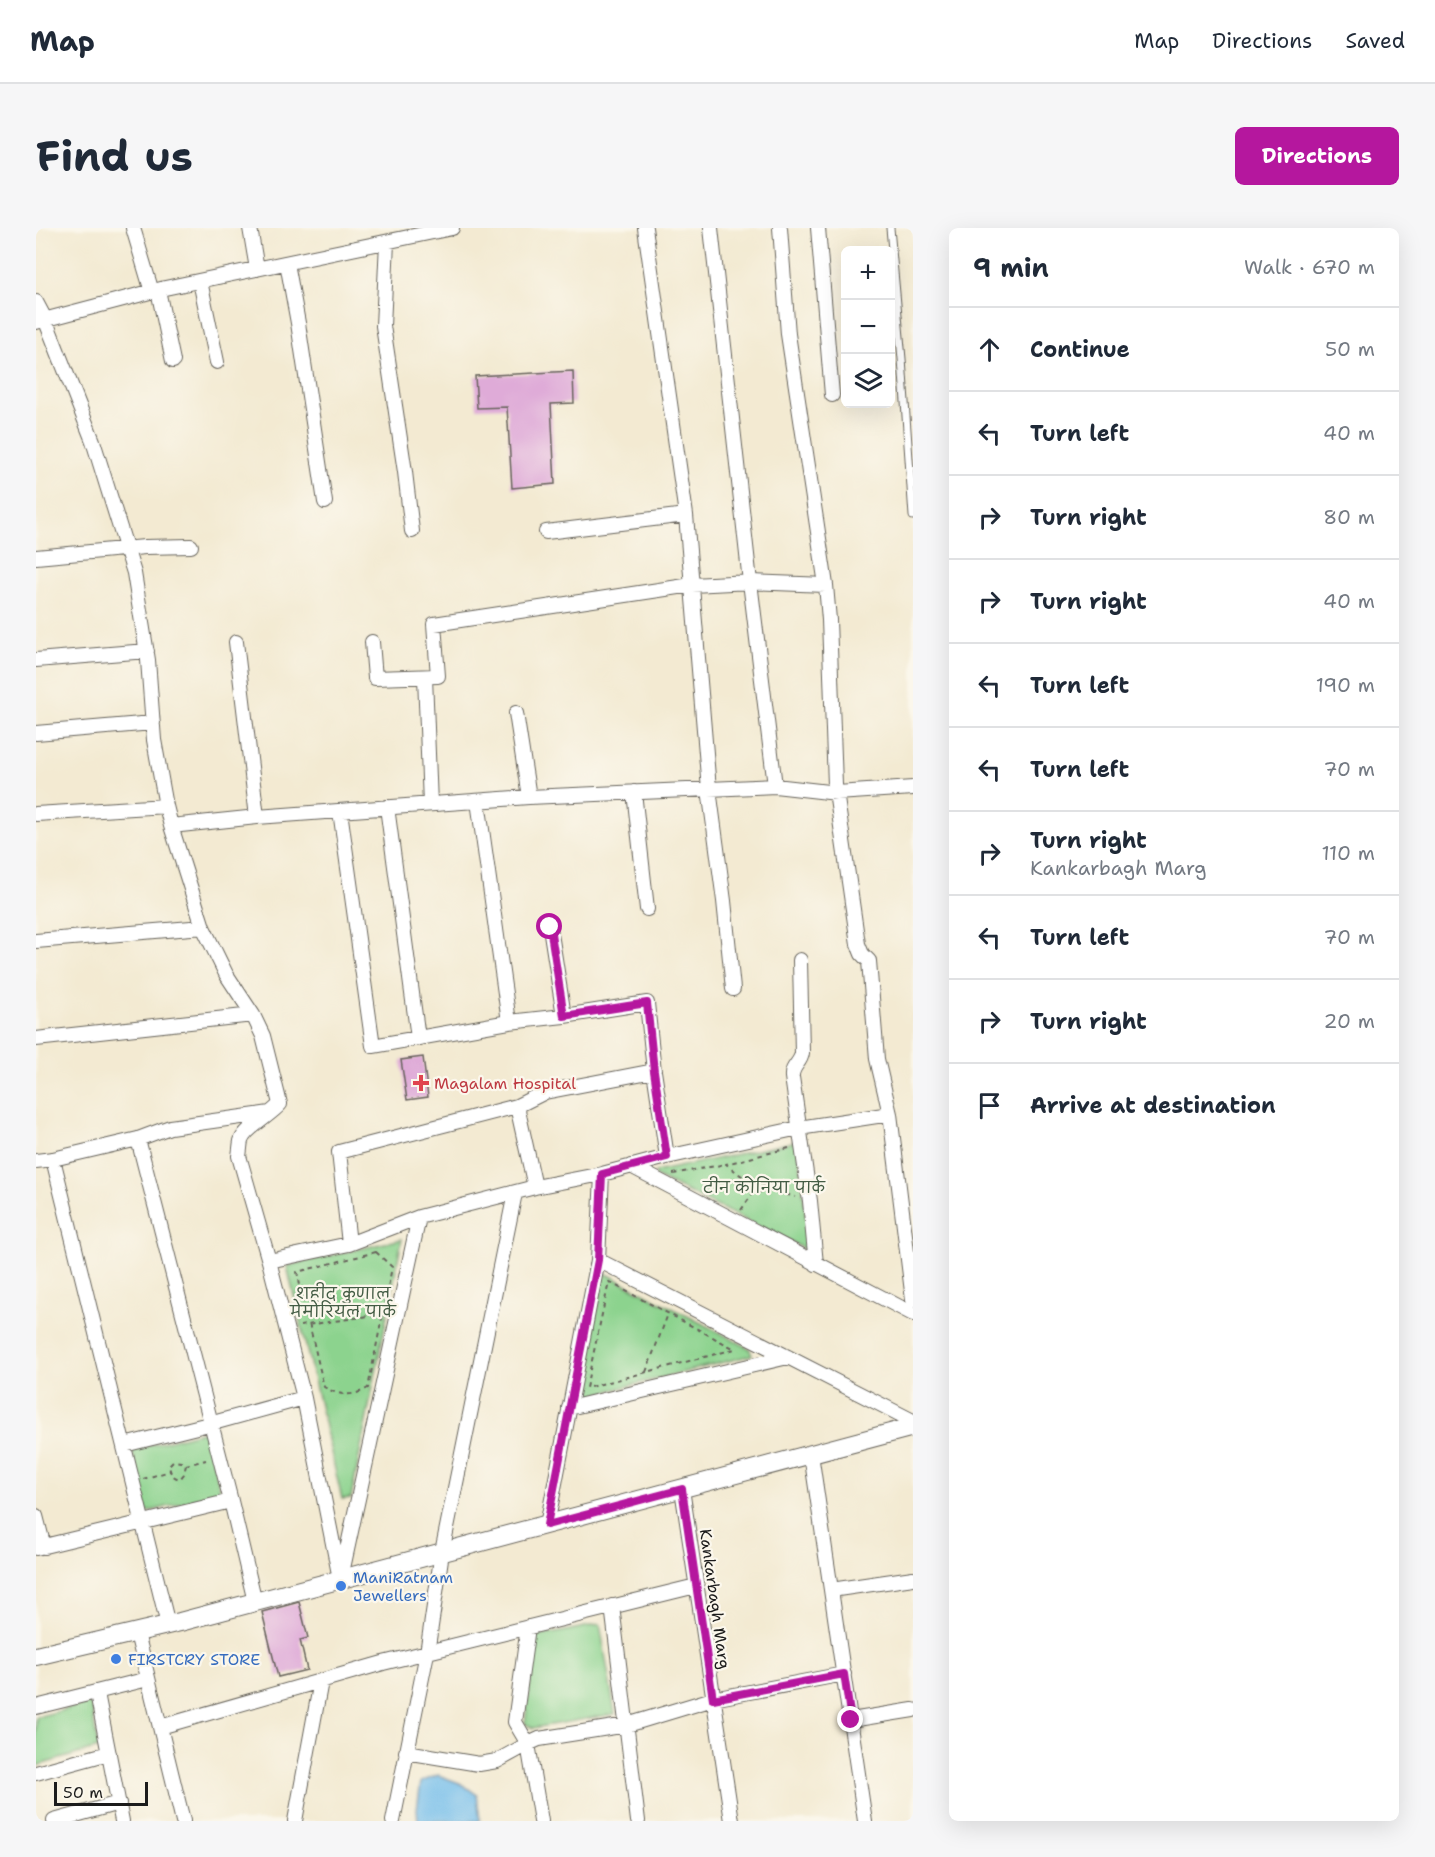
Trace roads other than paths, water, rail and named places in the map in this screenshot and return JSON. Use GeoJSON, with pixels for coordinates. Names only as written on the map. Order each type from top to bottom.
{"type":"FeatureCollection","features":[{"type":"Feature","properties":{"kind":"street"},"geometry":{"type":"LineString","coordinates":[[133,228],[155,291],[173,361]]}},
{"type":"Feature","properties":{"kind":"street"},"geometry":{"type":"LineString","coordinates":[[250,228],[257,269]]}},
{"type":"Feature","properties":{"kind":"street"},"geometry":{"type":"LineString","coordinates":[[41,321],[155,291],[452,228]]}},
{"type":"Feature","properties":{"kind":"street"},"geometry":{"type":"LineString","coordinates":[[645,228],[686,515],[709,789],[733,990]]}},
{"type":"Feature","properties":{"kind":"street"},"geometry":{"type":"LineString","coordinates":[[711,228],[775,786]]}},
{"type":"Feature","properties":{"kind":"street"},"geometry":{"type":"LineString","coordinates":[[780,228],[788,334],[826,585],[837,793],[858,944],[862,954],[869,961],[877,1059],[890,1114],[909,1232],[913,1300]]}},
{"type":"Feature","properties":{"kind":"street"},"geometry":{"type":"LineString","coordinates":[[818,228],[832,395]]}},
{"type":"Feature","properties":{"kind":"street"},"geometry":{"type":"LineString","coordinates":[[387,242],[383,327],[412,531]]}},
{"type":"Feature","properties":{"kind":"street"},"geometry":{"type":"LineString","coordinates":[[286,263],[300,334],[325,502]]}},
{"type":"Feature","properties":{"kind":"street"},"geometry":{"type":"LineString","coordinates":[[200,281],[217,362]]}},
{"type":"Feature","properties":{"kind":"street"},"geometry":{"type":"LineString","coordinates":[[36,302],[41,321],[93,441],[134,573],[147,651],[154,740],[171,826],[203,927],[226,974],[253,1015],[263,1036],[280,1104],[272,1113],[244,1133],[239,1156],[269,1260],[304,1398],[340,1579]]}},
{"type":"Feature","properties":{"kind":"street"},"geometry":{"type":"LineString","coordinates":[[546,532],[686,515]]}},
{"type":"Feature","properties":{"kind":"street"},"geometry":{"type":"LineString","coordinates":[[36,557],[145,547],[191,546]]}},
{"type":"Feature","properties":{"kind":"street"},"geometry":{"type":"LineString","coordinates":[[372,642],[375,678],[438,676],[434,624],[692,585],[750,582],[826,585]]}},
{"type":"Feature","properties":{"kind":"street"},"geometry":{"type":"LineString","coordinates":[[236,642],[257,817]]}},
{"type":"Feature","properties":{"kind":"street"},"geometry":{"type":"LineString","coordinates":[[36,660],[147,651]]}},
{"type":"Feature","properties":{"kind":"street"},"geometry":{"type":"LineString","coordinates":[[425,677],[430,804]]}},
{"type":"Feature","properties":{"kind":"street"},"geometry":{"type":"LineString","coordinates":[[516,713],[529,797]]}},
{"type":"Feature","properties":{"kind":"street"},"geometry":{"type":"LineString","coordinates":[[36,733],[153,723]]}},
{"type":"Feature","properties":{"kind":"street"},"geometry":{"type":"LineString","coordinates":[[171,826],[257,817],[529,797],[775,786],[837,793],[913,788]]}},
{"type":"Feature","properties":{"kind":"street"},"geometry":{"type":"LineString","coordinates":[[634,792],[647,909]]}},
{"type":"Feature","properties":{"kind":"street"},"geometry":{"type":"LineString","coordinates":[[478,801],[508,1022]]}},
{"type":"Feature","properties":{"kind":"street"},"geometry":{"type":"LineString","coordinates":[[36,814],[166,806]]}},
{"type":"Feature","properties":{"kind":"street"},"geometry":{"type":"LineString","coordinates":[[387,807],[418,1038]]}},
{"type":"Feature","properties":{"kind":"street"},"geometry":{"type":"LineString","coordinates":[[340,811],[372,1046],[508,1022],[647,1003],[654,1071],[667,1157]]}},
{"type":"Feature","properties":{"kind":"street"},"geometry":{"type":"LineString","coordinates":[[36,941],[203,927]]}},
{"type":"Feature","properties":{"kind":"street"},"geometry":{"type":"LineString","coordinates":[[550,927],[564,1016]]}},
{"type":"Feature","properties":{"kind":"street"},"geometry":{"type":"LineString","coordinates":[[800,960],[802,1058],[791,1071],[810,1201],[816,1264]]}},
{"type":"Feature","properties":{"kind":"street"},"geometry":{"type":"LineString","coordinates":[[36,1039],[253,1015]]}},
{"type":"Feature","properties":{"kind":"street"},"geometry":{"type":"LineString","coordinates":[[349,1244],[339,1152],[517,1106],[545,1092],[654,1071]]}},
{"type":"Feature","properties":{"kind":"street"},"geometry":{"type":"LineString","coordinates":[[517,1106],[535,1187]]}},
{"type":"Feature","properties":{"kind":"street"},"geometry":{"type":"LineString","coordinates":[[36,1161],[138,1138],[170,1127],[272,1113]]}},
{"type":"Feature","properties":{"kind":"street"},"geometry":{"type":"LineString","coordinates":[[269,1260],[349,1244],[419,1217],[535,1187],[602,1174],[799,1128],[890,1114]]}},
{"type":"Feature","properties":{"kind":"street"},"geometry":{"type":"LineString","coordinates":[[138,1138],[213,1423],[255,1602]]}},
{"type":"Feature","properties":{"kind":"street"},"geometry":{"type":"LineString","coordinates":[[52,1159],[168,1625]]}},
{"type":"Feature","properties":{"kind":"street"},"geometry":{"type":"LineString","coordinates":[[631,1166],[913,1314]]}},
{"type":"Feature","properties":{"kind":"street"},"geometry":{"type":"LineString","coordinates":[[547,1525],[598,1260],[602,1174]]}},
{"type":"Feature","properties":{"kind":"street"},"geometry":{"type":"LineString","coordinates":[[393,1821],[427,1653],[442,1552],[515,1193]]}},
{"type":"Feature","properties":{"kind":"street"},"geometry":{"type":"LineString","coordinates":[[340,1579],[419,1217]]}},
{"type":"Feature","properties":{"kind":"street"},"geometry":{"type":"LineString","coordinates":[[598,1260],[913,1421]]}},
{"type":"Feature","properties":{"kind":"street"},"geometry":{"type":"LineString","coordinates":[[569,1408],[788,1357]]}},
{"type":"Feature","properties":{"kind":"street"},"geometry":{"type":"LineString","coordinates":[[124,1445],[304,1398]]}},
{"type":"Feature","properties":{"kind":"street"},"geometry":{"type":"LineString","coordinates":[[36,1656],[168,1625],[913,1426]]}},
{"type":"Feature","properties":{"kind":"street"},"geometry":{"type":"LineString","coordinates":[[811,1454],[865,1821]]}},
{"type":"Feature","properties":{"kind":"street","name":"Kankarbagh Marg"},"geometry":{"type":"LineString","coordinates":[[682,1489],[732,1821]]}},
{"type":"Feature","properties":{"kind":"street"},"geometry":{"type":"LineString","coordinates":[[36,1516],[40,1547],[231,1501]]}},
{"type":"Feature","properties":{"kind":"street"},"geometry":{"type":"LineString","coordinates":[[831,1590],[913,1578]]}},
{"type":"Feature","properties":{"kind":"street"},"geometry":{"type":"LineString","coordinates":[[160,1727],[427,1653],[696,1586]]}},
{"type":"Feature","properties":{"kind":"street"},"geometry":{"type":"LineString","coordinates":[[612,1606],[638,1821]]}},
{"type":"Feature","properties":{"kind":"street"},"geometry":{"type":"LineString","coordinates":[[528,1627],[515,1722],[528,1744],[541,1821]]}},
{"type":"Feature","properties":{"kind":"street"},"geometry":{"type":"LineString","coordinates":[[137,1633],[183,1821]]}},
{"type":"Feature","properties":{"kind":"street"},"geometry":{"type":"LineString","coordinates":[[406,1752],[479,1764],[497,1761],[539,1739],[627,1725],[713,1699],[844,1674]]}},
{"type":"Feature","properties":{"kind":"street"},"geometry":{"type":"LineString","coordinates":[[36,1707],[148,1679]]}},
{"type":"Feature","properties":{"kind":"street"},"geometry":{"type":"LineString","coordinates":[[295,1821],[321,1681]]}},
{"type":"Feature","properties":{"kind":"street"},"geometry":{"type":"LineString","coordinates":[[97,1693],[122,1821]]}},
{"type":"Feature","properties":{"kind":"street"},"geometry":{"type":"LineString","coordinates":[[851,1720],[913,1710]]}},
{"type":"Feature","properties":{"kind":"street"},"geometry":{"type":"LineString","coordinates":[[36,1773],[109,1753]]}},
{"type":"Feature","properties":{"kind":"street"},"geometry":{"type":"LineString","coordinates":[[54,1821],[119,1803]]}},
{"type":"Feature","properties":{"kind":"lane"},"geometry":{"type":"LineString","coordinates":[[890,228],[913,516]]}},
{"type":"Feature","properties":{"kind":"water"},"geometry":{"type":"Polygon","coordinates":[[[438,1775],[462,1784],[477,1795],[480,1821],[418,1821],[417,1809],[421,1782],[438,1775]]]}},
{"type":"Feature","properties":{"kind":"place","name":"Magalam Hospital"},"geometry":{"type":"Point","coordinates":[421,1083]}},
{"type":"Feature","properties":{"kind":"place","name":"ManiRatnam Jewellers"},"geometry":{"type":"Point","coordinates":[341,1586]}},
{"type":"Feature","properties":{"kind":"place","name":"FIRSTCRY STORE"},"geometry":{"type":"Point","coordinates":[116,1659]}},
{"type":"Feature","properties":{"kind":"park label","name":"टीन कोनिया पार्क"},"geometry":{"type":"Point","coordinates":[764,1187]}},
{"type":"Feature","properties":{"kind":"park label","name":"शहीद कुणाल मेमोरियल पार्क"},"geometry":{"type":"Point","coordinates":[343,1302]}}]}
